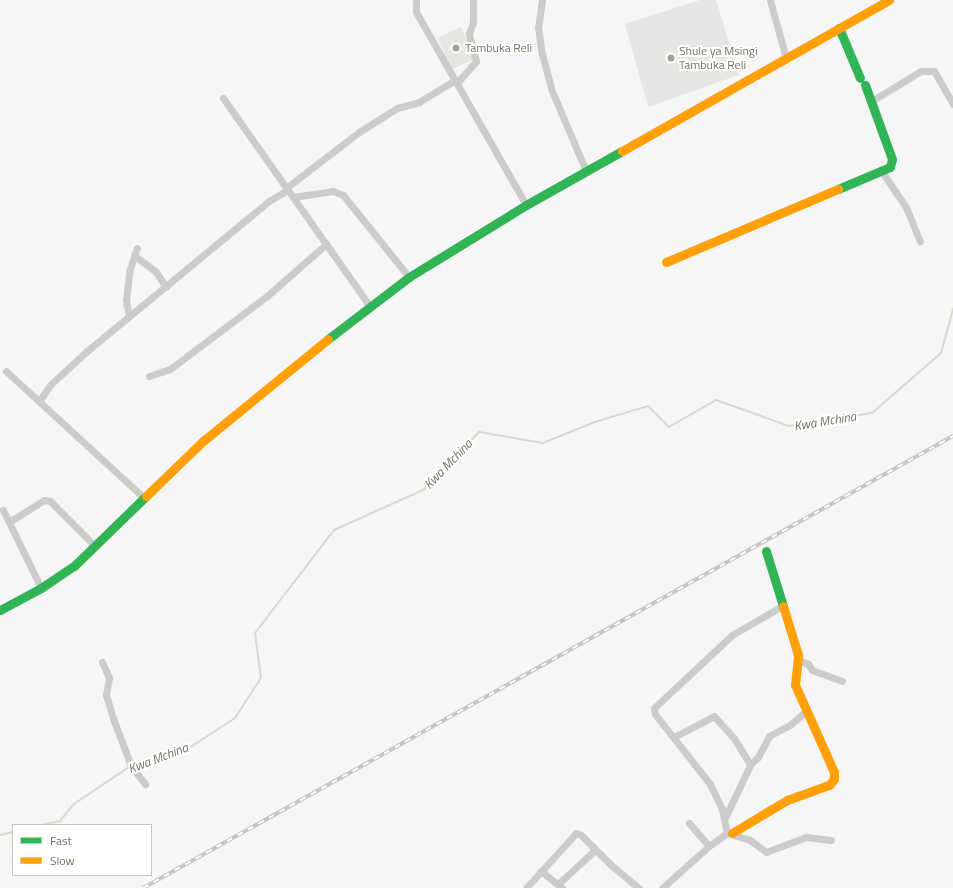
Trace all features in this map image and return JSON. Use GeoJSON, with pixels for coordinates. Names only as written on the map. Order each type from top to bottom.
{"type":"FeatureCollection","features":[{"type":"Feature","properties":{"kind":"street"},"geometry":{"type":"LineString","coordinates":[[416,0],[416,12],[526,205]]}},
{"type":"Feature","properties":{"kind":"street"},"geometry":{"type":"LineString","coordinates":[[40,400],[50,385],[68,368],[129,316],[269,201],[287,189],[359,132],[397,108],[419,102],[456,82],[476,61],[469,34],[473,22],[473,0]]}},
{"type":"Feature","properties":{"kind":"street"},"geometry":{"type":"LineString","coordinates":[[542,0],[538,27],[542,54],[552,91],[586,171]]}},
{"type":"Feature","properties":{"kind":"street"},"geometry":{"type":"LineString","coordinates":[[770,0],[786,58]]}},
{"type":"Feature","properties":{"kind":"street"},"geometry":{"type":"LineString","coordinates":[[1,607],[41,588],[74,566],[204,441],[369,305],[409,277],[526,205],[889,0]]}},
{"type":"Feature","properties":{"kind":"street"},"geometry":{"type":"LineString","coordinates":[[666,262],[890,168],[892,159],[863,82],[839,28]]}},
{"type":"Feature","properties":{"kind":"street"},"geometry":{"type":"LineString","coordinates":[[870,102],[921,71],[934,71],[953,104]]}},
{"type":"Feature","properties":{"kind":"street"},"geometry":{"type":"LineString","coordinates":[[223,98],[369,305]]}},
{"type":"Feature","properties":{"kind":"street"},"geometry":{"type":"LineString","coordinates":[[882,172],[906,207],[920,241]]}},
{"type":"Feature","properties":{"kind":"street"},"geometry":{"type":"LineString","coordinates":[[293,197],[333,191],[343,195],[409,277]]}},
{"type":"Feature","properties":{"kind":"street"},"geometry":{"type":"LineString","coordinates":[[149,376],[170,369],[267,296],[326,244]]}},
{"type":"Feature","properties":{"kind":"street"},"geometry":{"type":"LineString","coordinates":[[129,316],[126,300],[134,256],[137,248]]}},
{"type":"Feature","properties":{"kind":"street"},"geometry":{"type":"LineString","coordinates":[[134,256],[156,272],[166,287]]}},
{"type":"Feature","properties":{"kind":"street"},"geometry":{"type":"LineString","coordinates":[[6,371],[40,400],[144,498]]}},
{"type":"Feature","properties":{"kind":"street"},"geometry":{"type":"LineString","coordinates":[[9,522],[44,500],[50,501],[95,546]]}},
{"type":"Feature","properties":{"kind":"street"},"geometry":{"type":"LineString","coordinates":[[3,510],[41,588]]}},
{"type":"Feature","properties":{"kind":"street"},"geometry":{"type":"LineString","coordinates":[[662,888],[709,846],[787,800],[832,782],[834,772],[795,686],[795,673],[799,660],[782,606],[774,572],[766,551]]}},
{"type":"Feature","properties":{"kind":"street"},"geometry":{"type":"LineString","coordinates":[[730,833],[710,784],[655,714],[656,705],[732,635],[782,606]]}},
{"type":"Feature","properties":{"kind":"street"},"geometry":{"type":"LineString","coordinates":[[799,660],[808,664],[812,670],[842,681]]}},
{"type":"Feature","properties":{"kind":"street"},"geometry":{"type":"LineString","coordinates":[[102,662],[109,678],[106,695],[114,721],[132,766],[145,784]]}},
{"type":"Feature","properties":{"kind":"street"},"geometry":{"type":"LineString","coordinates":[[725,818],[750,765],[758,756],[769,736],[790,725],[806,712]]}},
{"type":"Feature","properties":{"kind":"street"},"geometry":{"type":"LineString","coordinates":[[674,737],[714,716],[734,738],[750,765]]}},
{"type":"Feature","properties":{"kind":"street"},"geometry":{"type":"LineString","coordinates":[[689,823],[709,846]]}},
{"type":"Feature","properties":{"kind":"street"},"geometry":{"type":"LineString","coordinates":[[730,833],[750,840],[766,852],[806,837],[831,840]]}},
{"type":"Feature","properties":{"kind":"street"},"geometry":{"type":"LineString","coordinates":[[526,888],[575,834],[581,835],[595,850],[639,888]]}},
{"type":"Feature","properties":{"kind":"street"},"geometry":{"type":"LineString","coordinates":[[541,871],[560,886],[595,850]]}},
{"type":"Feature","properties":{"kind":"shaded area"},"geometry":{"type":"Polygon","coordinates":[[[700,0],[716,0],[739,75],[648,107],[625,24],[700,0]]]}},
{"type":"Feature","properties":{"kind":"shaded area","name":"Tambuka Reli"},"geometry":{"type":"Polygon","coordinates":[[[461,27],[475,59],[451,70],[437,38],[461,27]]]}},
{"type":"Feature","properties":{"kind":"waterway","name":"Kwa Mchina"},"geometry":{"type":"LineString","coordinates":[[133,765],[186,750],[235,718],[261,678],[255,633],[334,530],[423,490],[479,432],[543,443],[595,422],[648,406],[669,427],[716,400],[789,426],[872,413],[941,353],[953,309]]}},
{"type":"Feature","properties":{"kind":"waterway","name":"Kwa Mchina"},"geometry":{"type":"LineString","coordinates":[[46,824],[60,821],[74,804],[129,767]]}},
{"type":"Feature","properties":{"kind":"waterway","name":"Kwa Mchina"},"geometry":{"type":"LineString","coordinates":[[0,835],[12,832]]}},
{"type":"Feature","properties":{"kind":"railway"},"geometry":{"type":"LineString","coordinates":[[143,888],[953,436]]}},
{"type":"Feature","properties":{"kind":"traffic: fast"},"geometry":{"type":"LineString","coordinates":[[839,28],[860,78]]}},
{"type":"Feature","properties":{"kind":"traffic: fast"},"geometry":{"type":"LineString","coordinates":[[838,189],[890,167],[892,159],[865,85]]}},
{"type":"Feature","properties":{"kind":"traffic: fast"},"geometry":{"type":"LineString","coordinates":[[328,339],[409,277],[526,205],[622,151]]}},
{"type":"Feature","properties":{"kind":"traffic: fast"},"geometry":{"type":"LineString","coordinates":[[0,610],[41,588],[74,566],[146,496]]}},
{"type":"Feature","properties":{"kind":"traffic: fast"},"geometry":{"type":"LineString","coordinates":[[766,551],[783,606]]}},
{"type":"Feature","properties":{"kind":"traffic: slow"},"geometry":{"type":"LineString","coordinates":[[622,151],[889,0]]}},
{"type":"Feature","properties":{"kind":"traffic: slow"},"geometry":{"type":"LineString","coordinates":[[666,262],[838,189]]}},
{"type":"Feature","properties":{"kind":"traffic: slow"},"geometry":{"type":"LineString","coordinates":[[146,496],[203,441],[328,339]]}},
{"type":"Feature","properties":{"kind":"traffic: slow"},"geometry":{"type":"LineString","coordinates":[[732,833],[787,800],[829,785],[834,779],[834,772],[795,685],[798,655],[783,606]]}},
{"type":"Feature","properties":{"kind":"place","name":"Tambuka Reli"},"geometry":{"type":"Point","coordinates":[456,48]}},
{"type":"Feature","properties":{"kind":"place","name":"Shule ya Msingi Tambuka Reli"},"geometry":{"type":"Point","coordinates":[671,58]}}]}
